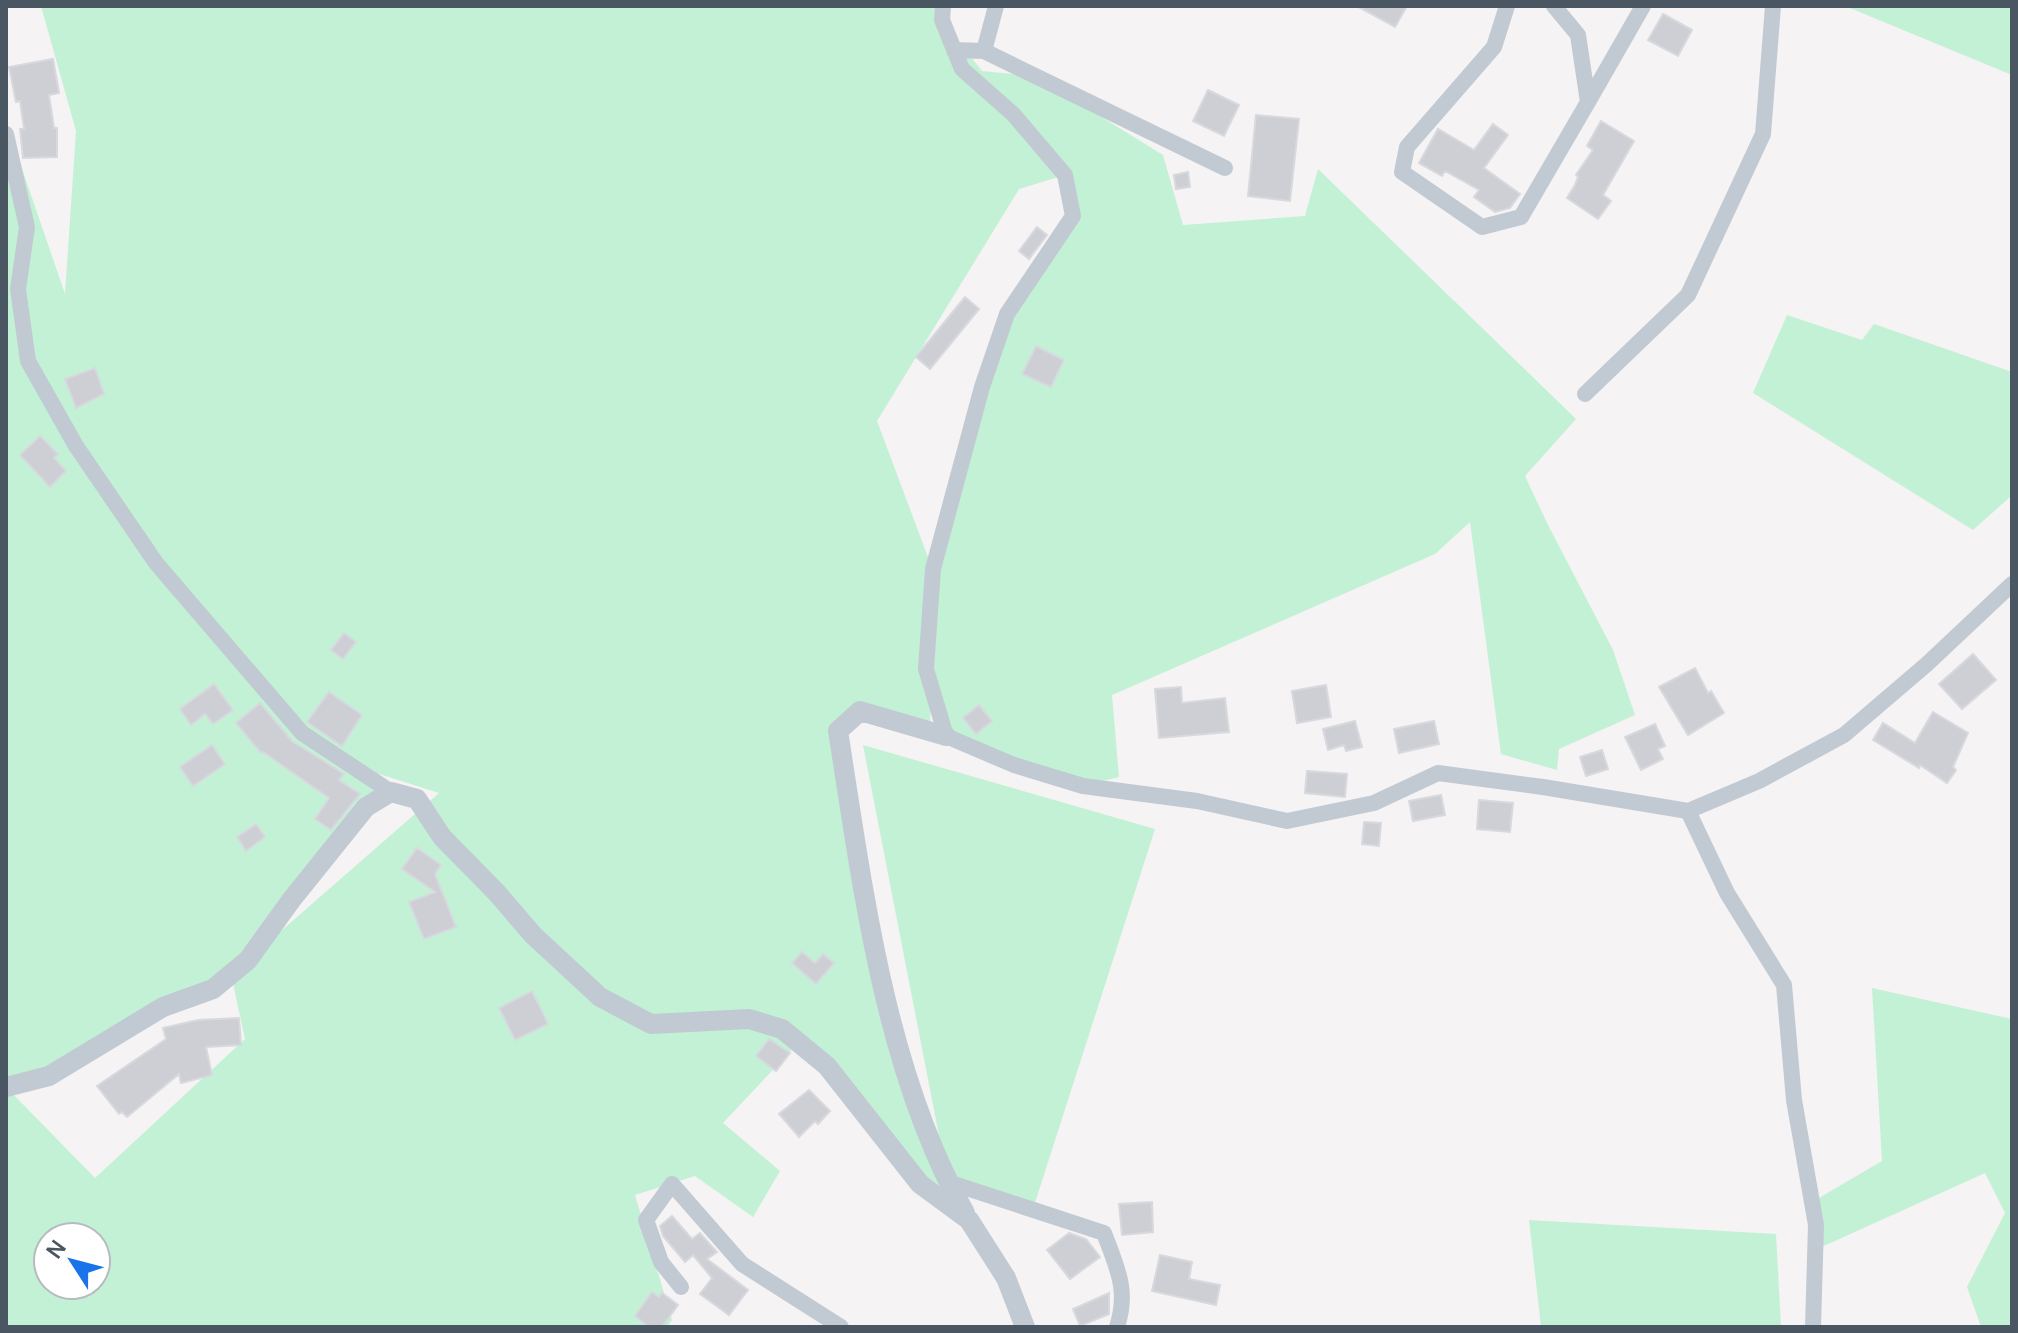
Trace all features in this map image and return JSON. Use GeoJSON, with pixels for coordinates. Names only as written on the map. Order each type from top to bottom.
{"type":"FeatureCollection","features":[{"type":"Feature","properties":{"kind":"street"},"geometry":{"type":"LineString","coordinates":[[943,6],[942,20],[962,69],[1013,114],[1065,175],[1073,216],[1007,314],[982,387],[933,569],[926,669],[946,736]]}},
{"type":"Feature","properties":{"kind":"street"},"geometry":{"type":"LineString","coordinates":[[984,51],[996,6]]}},
{"type":"Feature","properties":{"kind":"street"},"geometry":{"type":"LineString","coordinates":[[1507,6],[1494,47],[1407,147],[1402,172],[1482,227],[1521,217],[1643,6]]}},
{"type":"Feature","properties":{"kind":"street"},"geometry":{"type":"LineString","coordinates":[[1554,6],[1578,35],[1588,102]]}},
{"type":"Feature","properties":{"kind":"street"},"geometry":{"type":"LineString","coordinates":[[1585,394],[1688,295],[1763,134],[1773,6]]}},
{"type":"Feature","properties":{"kind":"street"},"geometry":{"type":"LineString","coordinates":[[954,50],[984,51],[1225,168]]}},
{"type":"Feature","properties":{"kind":"street"},"geometry":{"type":"LineString","coordinates":[[6,134],[27,227],[18,289],[28,361],[76,446],[156,563],[302,733],[391,792],[417,799],[442,837],[533,935],[600,997],[651,1024],[749,1019],[782,1029],[827,1066],[920,1184],[969,1220]]}},
{"type":"Feature","properties":{"kind":"street"},"geometry":{"type":"LineString","coordinates":[[1025,1327],[1006,1278],[948,1182],[895,1035],[865,903],[838,731],[860,711],[946,736],[1014,765],[1083,786],[1197,801],[1287,821],[1374,803],[1438,773],[1688,811],[1759,781],[1844,735],[1927,664],[2012,584]]}},
{"type":"Feature","properties":{"kind":"street"},"geometry":{"type":"LineString","coordinates":[[6,1087],[49,1076],[163,1007],[213,989],[248,960],[292,899],[366,807],[391,792]]}},
{"type":"Feature","properties":{"kind":"street"},"geometry":{"type":"LineString","coordinates":[[1688,811],[1727,893],[1784,985],[1794,1100],[1816,1225],[1813,1327]]}},
{"type":"Feature","properties":{"kind":"street"},"geometry":{"type":"LineString","coordinates":[[948,1182],[1104,1233],[1121,1276],[1124,1305],[1117,1327]]}},
{"type":"Feature","properties":{"kind":"street"},"geometry":{"type":"LineString","coordinates":[[681,1287],[661,1262],[646,1220],[672,1184],[742,1264],[841,1327]]}},
{"type":"Feature","properties":{"kind":"green space"},"geometry":{"type":"Polygon","coordinates":[[[41,6],[943,6],[942,21],[982,71],[1035,76],[1163,155],[1183,225],[1305,216],[1318,169],[1576,419],[1525,476],[1613,650],[1635,715],[1559,749],[1557,770],[1501,754],[1470,522],[1435,554],[1112,695],[1119,777],[1083,786],[946,736],[931,688],[930,731],[859,711],[838,731],[878,958],[947,1203],[798,1043],[723,1123],[780,1171],[753,1217],[695,1176],[635,1195],[672,1320],[667,1327],[6,1327],[6,1087],[95,1178],[245,1039],[231,974],[32,1080],[6,1081],[6,122],[65,294],[76,131],[41,6]],[[1065,175],[1019,189],[877,421],[932,568],[1007,314],[1073,216],[1065,175]],[[370,771],[391,792],[258,951],[439,793],[370,771]]]}},
{"type":"Feature","properties":{"kind":"green space"},"geometry":{"type":"Polygon","coordinates":[[[1845,6],[2012,6],[2012,75],[1845,6]]]}},
{"type":"Feature","properties":{"kind":"green space"},"geometry":{"type":"Polygon","coordinates":[[[1787,315],[1862,340],[1874,324],[2012,372],[2010,497],[1973,530],[1753,393],[1787,315]]]}},
{"type":"Feature","properties":{"kind":"green space"},"geometry":{"type":"Polygon","coordinates":[[[863,745],[1155,829],[1033,1209],[948,1182],[863,745]]]}},
{"type":"Feature","properties":{"kind":"green space"},"geometry":{"type":"Polygon","coordinates":[[[1872,988],[2012,1019],[2012,1327],[1981,1327],[1967,1287],[2005,1213],[1985,1173],[1815,1250],[1812,1202],[1882,1161],[1872,988]]]}},
{"type":"Feature","properties":{"kind":"green space"},"geometry":{"type":"Polygon","coordinates":[[[1529,1220],[1776,1234],[1781,1327],[1541,1327],[1529,1220]]]}},
{"type":"Feature","properties":{"kind":"building"},"geometry":{"type":"Polygon","coordinates":[[[1357,6],[1407,6],[1395,27],[1357,6]]]}},
{"type":"Feature","properties":{"kind":"building"},"geometry":{"type":"Polygon","coordinates":[[[1663,14],[1692,30],[1678,56],[1648,40],[1663,14]]]}},
{"type":"Feature","properties":{"kind":"building"},"geometry":{"type":"Polygon","coordinates":[[[53,59],[59,93],[49,95],[54,128],[57,128],[57,157],[23,158],[20,129],[24,129],[20,101],[16,102],[9,67],[53,59]]]}},
{"type":"Feature","properties":{"kind":"building"},"geometry":{"type":"Polygon","coordinates":[[[1208,90],[1239,105],[1224,136],[1193,121],[1208,90]]]}},
{"type":"Feature","properties":{"kind":"building"},"geometry":{"type":"Polygon","coordinates":[[[1256,115],[1299,119],[1290,201],[1248,196],[1256,115]]]}},
{"type":"Feature","properties":{"kind":"building"},"geometry":{"type":"Polygon","coordinates":[[[1601,121],[1634,141],[1603,195],[1611,201],[1598,219],[1567,198],[1575,185],[1576,175],[1593,150],[1587,146],[1601,121]]]}},
{"type":"Feature","properties":{"kind":"building"},"geometry":{"type":"Polygon","coordinates":[[[1493,124],[1508,135],[1484,168],[1520,194],[1510,208],[1495,212],[1474,197],[1479,190],[1445,171],[1442,176],[1419,163],[1438,129],[1474,150],[1493,124]]]}},
{"type":"Feature","properties":{"kind":"building"},"geometry":{"type":"Polygon","coordinates":[[[1188,172],[1190,187],[1176,189],[1174,175],[1188,172]]]}},
{"type":"Feature","properties":{"kind":"building"},"geometry":{"type":"Polygon","coordinates":[[[1037,227],[1047,235],[1029,259],[1019,251],[1037,227]]]}},
{"type":"Feature","properties":{"kind":"building"},"geometry":{"type":"Polygon","coordinates":[[[965,297],[979,309],[930,369],[916,357],[965,297]]]}},
{"type":"Feature","properties":{"kind":"building"},"geometry":{"type":"Polygon","coordinates":[[[1036,346],[1064,360],[1051,387],[1022,374],[1036,346]]]}},
{"type":"Feature","properties":{"kind":"building"},"geometry":{"type":"Polygon","coordinates":[[[95,368],[104,394],[76,408],[65,379],[95,368]]]}},
{"type":"Feature","properties":{"kind":"building"},"geometry":{"type":"Polygon","coordinates":[[[40,436],[58,454],[54,458],[66,471],[50,487],[20,455],[40,436]]]}},
{"type":"Feature","properties":{"kind":"building"},"geometry":{"type":"Polygon","coordinates":[[[344,633],[356,642],[343,659],[331,650],[344,633]]]}},
{"type":"Feature","properties":{"kind":"building"},"geometry":{"type":"Polygon","coordinates":[[[1973,654],[1996,680],[1962,709],[1939,684],[1973,654]]]}},
{"type":"Feature","properties":{"kind":"building"},"geometry":{"type":"Polygon","coordinates":[[[1695,668],[1708,693],[1711,691],[1724,713],[1688,735],[1659,687],[1695,668]]]}},
{"type":"Feature","properties":{"kind":"building"},"geometry":{"type":"Polygon","coordinates":[[[214,684],[233,710],[213,724],[205,714],[191,725],[180,709],[214,684]]]}},
{"type":"Feature","properties":{"kind":"building"},"geometry":{"type":"Polygon","coordinates":[[[1326,685],[1331,717],[1297,723],[1292,691],[1326,685]]]}},
{"type":"Feature","properties":{"kind":"building"},"geometry":{"type":"Polygon","coordinates":[[[1181,687],[1182,703],[1225,698],[1229,732],[1159,738],[1155,689],[1181,687]]]}},
{"type":"Feature","properties":{"kind":"building"},"geometry":{"type":"Polygon","coordinates":[[[329,692],[362,715],[342,746],[307,722],[329,692]]]}},
{"type":"Feature","properties":{"kind":"building"},"geometry":{"type":"Polygon","coordinates":[[[260,703],[292,741],[344,774],[339,780],[360,794],[331,830],[315,819],[329,798],[261,753],[236,723],[260,703]]]}},
{"type":"Feature","properties":{"kind":"building"},"geometry":{"type":"Polygon","coordinates":[[[979,705],[992,721],[976,734],[963,718],[979,705]]]}},
{"type":"Feature","properties":{"kind":"building"},"geometry":{"type":"Polygon","coordinates":[[[1933,712],[1968,733],[1953,767],[1956,770],[1947,783],[1873,740],[1883,723],[1915,743],[1933,712]]]}},
{"type":"Feature","properties":{"kind":"building"},"geometry":{"type":"Polygon","coordinates":[[[1355,721],[1362,747],[1346,751],[1344,745],[1328,750],[1323,729],[1355,721]]]}},
{"type":"Feature","properties":{"kind":"building"},"geometry":{"type":"Polygon","coordinates":[[[1434,721],[1439,744],[1399,753],[1394,729],[1434,721]]]}},
{"type":"Feature","properties":{"kind":"building"},"geometry":{"type":"Polygon","coordinates":[[[1655,724],[1665,746],[1658,749],[1663,759],[1641,770],[1625,737],[1655,724]]]}},
{"type":"Feature","properties":{"kind":"building"},"geometry":{"type":"Polygon","coordinates":[[[212,745],[225,764],[193,786],[180,767],[212,745]]]}},
{"type":"Feature","properties":{"kind":"building"},"geometry":{"type":"Polygon","coordinates":[[[1602,750],[1608,769],[1586,776],[1580,757],[1602,750]]]}},
{"type":"Feature","properties":{"kind":"building"},"geometry":{"type":"Polygon","coordinates":[[[1307,771],[1347,774],[1345,797],[1305,793],[1307,771]]]}},
{"type":"Feature","properties":{"kind":"building"},"geometry":{"type":"Polygon","coordinates":[[[1441,795],[1445,815],[1413,821],[1409,801],[1441,795]]]}},
{"type":"Feature","properties":{"kind":"building"},"geometry":{"type":"Polygon","coordinates":[[[1479,800],[1513,803],[1510,832],[1477,829],[1479,800]]]}},
{"type":"Feature","properties":{"kind":"building"},"geometry":{"type":"Polygon","coordinates":[[[1364,822],[1381,823],[1379,846],[1362,844],[1364,822]]]}},
{"type":"Feature","properties":{"kind":"building"},"geometry":{"type":"Polygon","coordinates":[[[256,824],[265,837],[246,851],[237,837],[256,824]]]}},
{"type":"Feature","properties":{"kind":"building"},"geometry":{"type":"Polygon","coordinates":[[[417,848],[441,865],[435,874],[456,927],[424,939],[409,902],[435,892],[402,869],[417,848]]]}},
{"type":"Feature","properties":{"kind":"building"},"geometry":{"type":"Polygon","coordinates":[[[802,952],[815,963],[823,954],[834,963],[816,984],[792,963],[802,952]]]}},
{"type":"Feature","properties":{"kind":"building"},"geometry":{"type":"Polygon","coordinates":[[[532,991],[548,1024],[515,1040],[499,1008],[532,991]]]}},
{"type":"Feature","properties":{"kind":"building"},"geometry":{"type":"Polygon","coordinates":[[[239,1018],[241,1045],[206,1047],[212,1075],[181,1083],[179,1074],[127,1117],[122,1112],[119,1114],[97,1086],[166,1039],[163,1028],[198,1020],[239,1018]]]}},
{"type":"Feature","properties":{"kind":"building"},"geometry":{"type":"Polygon","coordinates":[[[769,1039],[790,1053],[776,1071],[756,1056],[769,1039]]]}},
{"type":"Feature","properties":{"kind":"building"},"geometry":{"type":"Polygon","coordinates":[[[809,1090],[830,1111],[799,1137],[779,1114],[809,1090]]]}},
{"type":"Feature","properties":{"kind":"building"},"geometry":{"type":"Polygon","coordinates":[[[1152,1202],[1153,1232],[1122,1235],[1119,1204],[1152,1202]]]}},
{"type":"Feature","properties":{"kind":"building"},"geometry":{"type":"Polygon","coordinates":[[[672,1216],[692,1239],[700,1233],[717,1252],[707,1259],[748,1290],[729,1315],[700,1294],[712,1278],[693,1255],[685,1262],[663,1236],[660,1226],[672,1216]]]}},
{"type":"Feature","properties":{"kind":"building"},"geometry":{"type":"Polygon","coordinates":[[[1069,1233],[1086,1239],[1100,1257],[1070,1279],[1047,1250],[1069,1233]]]}},
{"type":"Feature","properties":{"kind":"building"},"geometry":{"type":"Polygon","coordinates":[[[1160,1255],[1192,1262],[1189,1279],[1220,1285],[1216,1305],[1152,1291],[1160,1255]]]}},
{"type":"Feature","properties":{"kind":"building"},"geometry":{"type":"Polygon","coordinates":[[[652,1292],[659,1297],[662,1293],[678,1305],[662,1327],[649,1327],[635,1316],[652,1292]]]}},
{"type":"Feature","properties":{"kind":"building"},"geometry":{"type":"Polygon","coordinates":[[[1109,1293],[1109,1314],[1080,1326],[1073,1309],[1109,1293]]]}}]}
